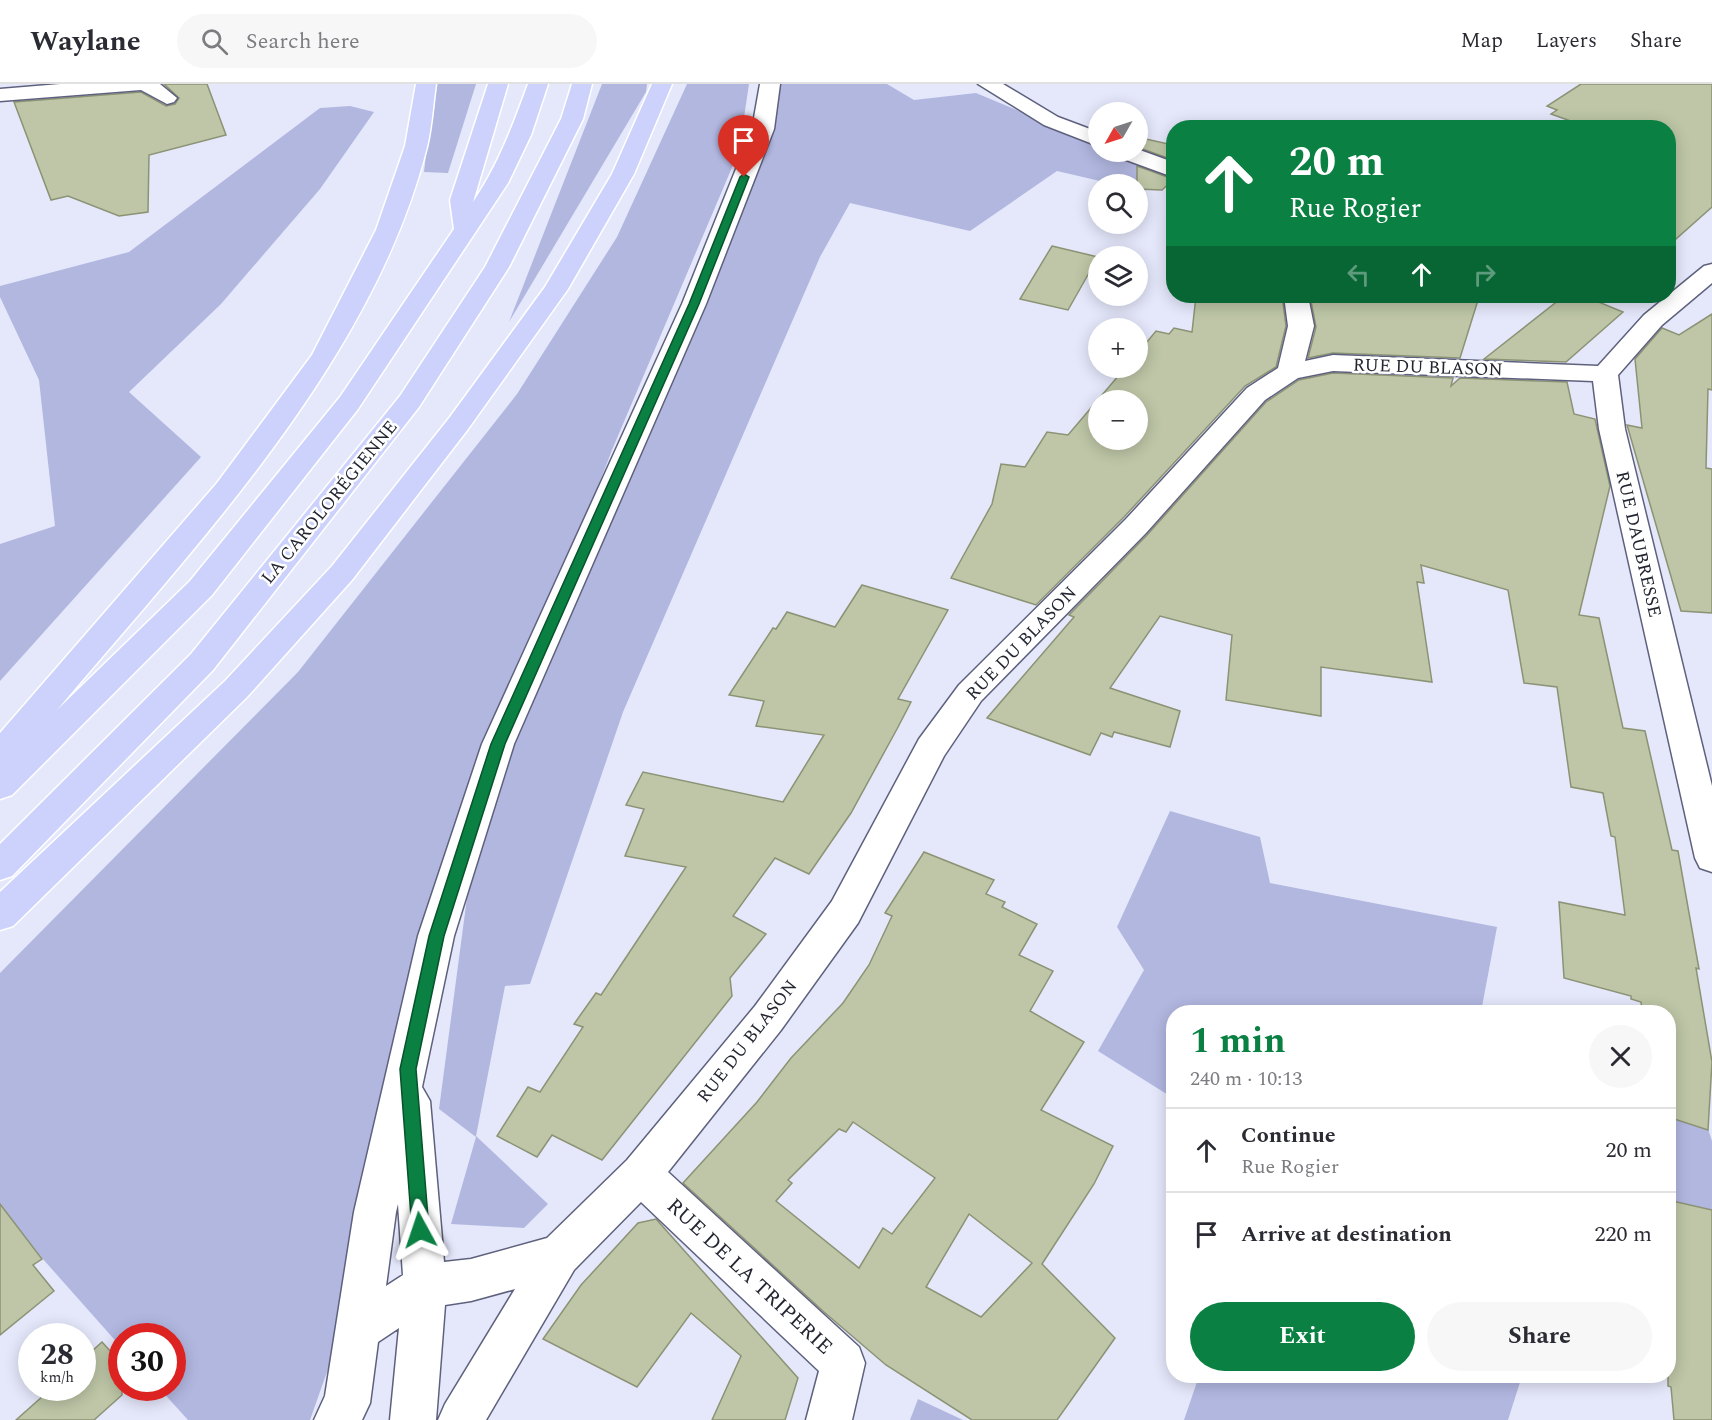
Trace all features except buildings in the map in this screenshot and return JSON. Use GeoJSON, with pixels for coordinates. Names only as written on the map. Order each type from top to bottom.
{"type":"FeatureCollection","features":[{"type":"Feature","properties":{"kind":"highway"},"geometry":{"type":"LineString","coordinates":[[0,755],[227,489],[324,356],[388,230],[416,146],[426,84]]}},
{"type":"Feature","properties":{"kind":"highway"},"geometry":{"type":"LineString","coordinates":[[466,229],[461,200],[498,84]]}},
{"type":"Feature","properties":{"kind":"highway"},"geometry":{"type":"LineString","coordinates":[[0,786],[201,588],[349,404],[497,183],[520,135],[538,84]]}},
{"type":"Feature","properties":{"kind":"highway","name":"LA CAROLORÉGIENNE"},"geometry":{"type":"LineString","coordinates":[[0,866],[202,662],[410,402],[497,267],[572,119],[582,84]]}},
{"type":"Feature","properties":{"kind":"highway"},"geometry":{"type":"LineString","coordinates":[[0,915],[236,689],[342,573],[459,423],[556,290],[623,174],[662,84]]}},
{"type":"Feature","properties":{"kind":"street"},"geometry":{"type":"LineString","coordinates":[[0,95],[138,84]]}},
{"type":"Feature","properties":{"kind":"street"},"geometry":{"type":"LineString","coordinates":[[146,84],[167,98]]}},
{"type":"Feature","properties":{"kind":"street"},"geometry":{"type":"LineString","coordinates":[[337,1420],[347,1403],[375,1212],[436,936],[498,744],[694,304],[763,129],[770,84]]}},
{"type":"Feature","properties":{"kind":"street"},"geometry":{"type":"LineString","coordinates":[[988,84],[1051,121],[1088,136]]}},
{"type":"Feature","properties":{"kind":"street"},"geometry":{"type":"LineString","coordinates":[[1148,160],[1166,167]]}},
{"type":"Feature","properties":{"kind":"street"},"geometry":{"type":"LineString","coordinates":[[1676,301],[1712,271]]}},
{"type":"Feature","properties":{"kind":"street"},"geometry":{"type":"LineString","coordinates":[[1290,372],[1301,326],[1297,303]]}},
{"type":"Feature","properties":{"kind":"street"},"geometry":{"type":"LineString","coordinates":[[1605,374],[1653,320],[1673,303]]}},
{"type":"Feature","properties":{"kind":"street","name":"RUE DU BLASON"},"geometry":{"type":"LineString","coordinates":[[559,1255],[641,1174],[768,1018],[845,912],[931,748],[970,693],[1136,526],[1256,394],[1290,372],[1333,363],[1605,374]]}},
{"type":"Feature","properties":{"kind":"street","name":"RUE DAUBRESSE"},"geometry":{"type":"LineString","coordinates":[[1605,374],[1612,429],[1712,858]]}},
{"type":"Feature","properties":{"kind":"street"},"geometry":{"type":"LineString","coordinates":[[408,1069],[425,1286],[413,1420]]}},
{"type":"Feature","properties":{"kind":"street","name":"RUE DE LA TRIPERIE"},"geometry":{"type":"LineString","coordinates":[[641,1174],[843,1363],[829,1420]]}},
{"type":"Feature","properties":{"kind":"street"},"geometry":{"type":"LineString","coordinates":[[356,1331],[425,1286],[471,1280],[559,1255]]}},
{"type":"Feature","properties":{"kind":"street"},"geometry":{"type":"LineString","coordinates":[[461,1420],[559,1255]]}},
{"type":"Feature","properties":{"kind":"shaded area"},"geometry":{"type":"Polygon","coordinates":[[[434,84],[476,84],[448,173],[424,172],[434,84]]]}},
{"type":"Feature","properties":{"kind":"shaded area"},"geometry":{"type":"Polygon","coordinates":[[[602,84],[647,84],[646,92],[509,322],[602,84]]]}},
{"type":"Feature","properties":{"kind":"shaded area"},"geometry":{"type":"Polygon","coordinates":[[[687,84],[749,84],[739,151],[612,450],[502,736],[750,163],[763,84],[887,84],[914,100],[976,93],[1088,140],[1088,162],[1141,162],[1166,172],[1166,180],[1148,182],[1148,174],[1088,174],[1088,178],[1057,171],[970,231],[850,203],[820,257],[623,712],[530,984],[505,986],[476,1136],[548,1204],[524,1228],[451,1224],[476,1137],[439,1109],[470,875],[368,1256],[310,1420],[188,1420],[171,1401],[186,1401],[186,1323],[108,1323],[108,1332],[7,1215],[0,1220],[0,973],[298,672],[517,394],[617,237],[687,84]]]}},
{"type":"Feature","properties":{"kind":"shaded area"},"geometry":{"type":"Polygon","coordinates":[[[350,106],[374,112],[320,189],[221,304],[129,392],[201,457],[0,681],[0,544],[55,526],[39,380],[0,297],[0,286],[129,252],[320,108],[350,106]]]}},
{"type":"Feature","properties":{"kind":"shaded area"},"geometry":{"type":"Polygon","coordinates":[[[1170,811],[1260,837],[1270,883],[1497,927],[1482,1005],[1166,1005],[1166,1094],[1098,1051],[1144,970],[1117,927],[1170,811]]]}},
{"type":"Feature","properties":{"kind":"shaded area"},"geometry":{"type":"Polygon","coordinates":[[[1676,1119],[1708,1129],[1712,1141],[1712,1211],[1676,1203],[1676,1119]]]}},
{"type":"Feature","properties":{"kind":"shaded area"},"geometry":{"type":"Polygon","coordinates":[[[1197,1383],[1520,1383],[1508,1420],[1184,1420],[1197,1383]]]}},
{"type":"Feature","properties":{"kind":"shaded area"},"geometry":{"type":"Polygon","coordinates":[[[918,1399],[963,1420],[910,1420],[918,1399]]]}},
{"type":"Feature","properties":{"kind":"route"},"geometry":{"type":"LineString","coordinates":[[420,1230],[408,1069],[436,936],[498,744],[694,304],[744,177]]}}]}
